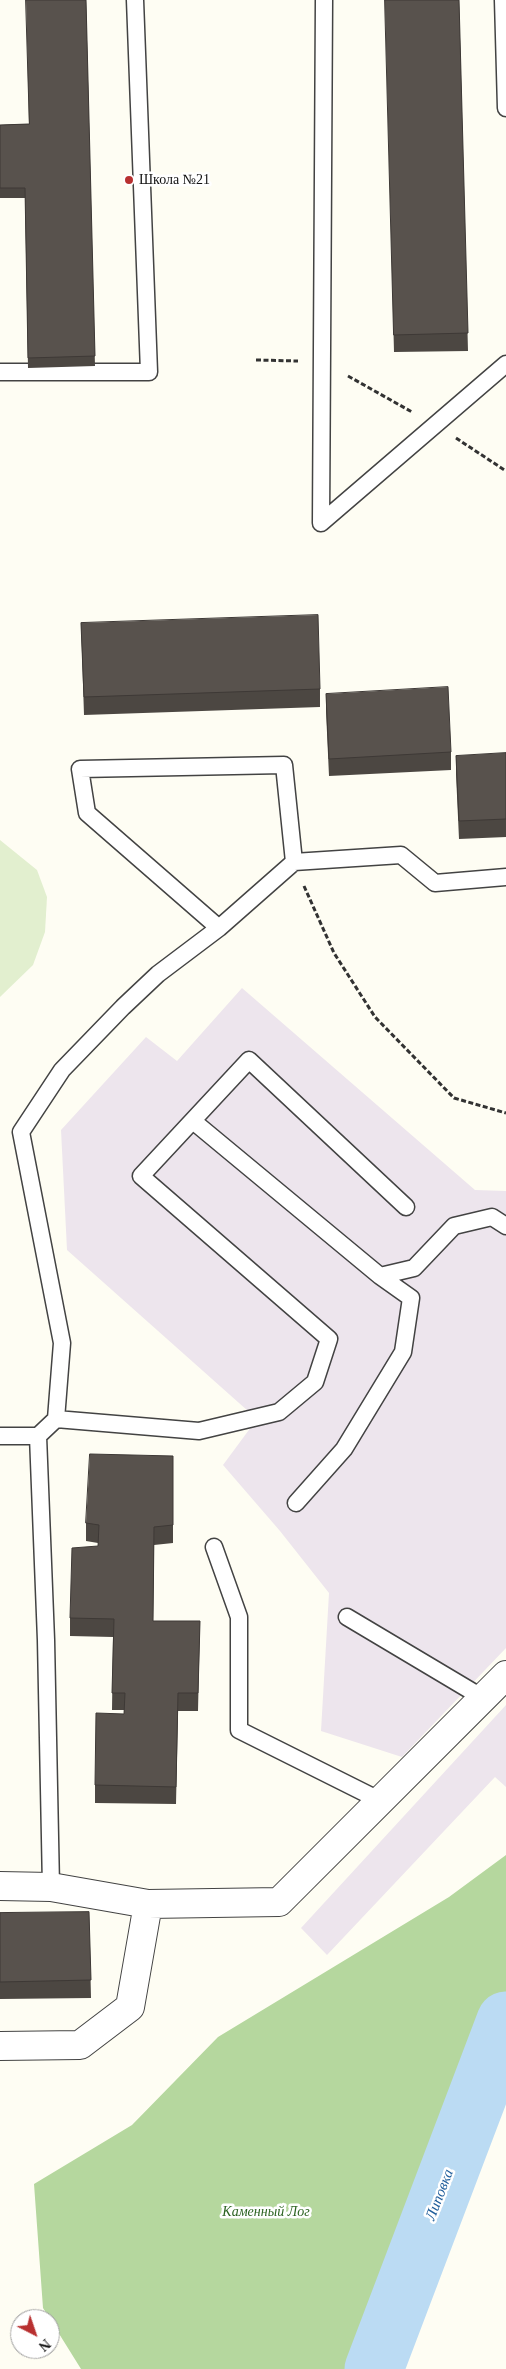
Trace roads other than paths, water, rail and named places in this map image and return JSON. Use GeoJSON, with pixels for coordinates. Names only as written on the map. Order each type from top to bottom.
{"type":"FeatureCollection","features":[{"type":"Feature","properties":{"kind":"street"},"geometry":{"type":"LineString","coordinates":[[0,1886],[51,1887],[148,1904],[279,1902],[506,1675]]}},
{"type":"Feature","properties":{"kind":"street"},"geometry":{"type":"LineString","coordinates":[[0,2046],[80,2045],[130,2007],[148,1904]]}},
{"type":"Feature","properties":{"kind":"lane"},"geometry":{"type":"LineString","coordinates":[[0,372],[149,372],[135,0]]}},
{"type":"Feature","properties":{"kind":"lane"},"geometry":{"type":"LineString","coordinates":[[324,0],[321,523],[506,364]]}},
{"type":"Feature","properties":{"kind":"lane"},"geometry":{"type":"LineString","coordinates":[[503,0],[506,108]]}},
{"type":"Feature","properties":{"kind":"lane"},"geometry":{"type":"LineString","coordinates":[[219,928],[87,813],[80,769],[284,765],[294,862]]}},
{"type":"Feature","properties":{"kind":"lane"},"geometry":{"type":"LineString","coordinates":[[0,1436],[38,1436],[56,1419],[62,1343],[21,1132],[62,1070],[158,974],[219,928],[294,862],[401,855],[435,883],[506,877]]}},
{"type":"Feature","properties":{"kind":"lane"},"geometry":{"type":"LineString","coordinates":[[56,1419],[199,1431],[279,1412],[314,1382],[329,1339],[141,1176],[249,1060],[406,1208]]}},
{"type":"Feature","properties":{"kind":"lane"},"geometry":{"type":"LineString","coordinates":[[193,1120],[380,1276],[411,1298],[403,1352],[344,1449],[296,1503]]}},
{"type":"Feature","properties":{"kind":"lane"},"geometry":{"type":"LineString","coordinates":[[380,1276],[414,1268],[454,1226],[492,1217],[506,1226]]}},
{"type":"Feature","properties":{"kind":"lane"},"geometry":{"type":"LineString","coordinates":[[38,1436],[46,1640],[51,1887]]}},
{"type":"Feature","properties":{"kind":"lane"},"geometry":{"type":"LineString","coordinates":[[214,1547],[239,1617],[240,1730],[381,1801]]}},
{"type":"Feature","properties":{"kind":"lane"},"geometry":{"type":"LineString","coordinates":[[347,1618],[483,1698]]}},
{"type":"Feature","properties":{"kind":"waterway","name":"Липовка"},"geometry":{"type":"LineString","coordinates":[[374,2369],[506,2021]]}},
{"type":"Feature","properties":{"kind":"place","name":"Школа №21"},"geometry":{"type":"Point","coordinates":[129,180]}},
{"type":"Feature","properties":{"kind":"park label","name":"Каменный Лог"},"geometry":{"type":"Point","coordinates":[266,2212]}}]}
